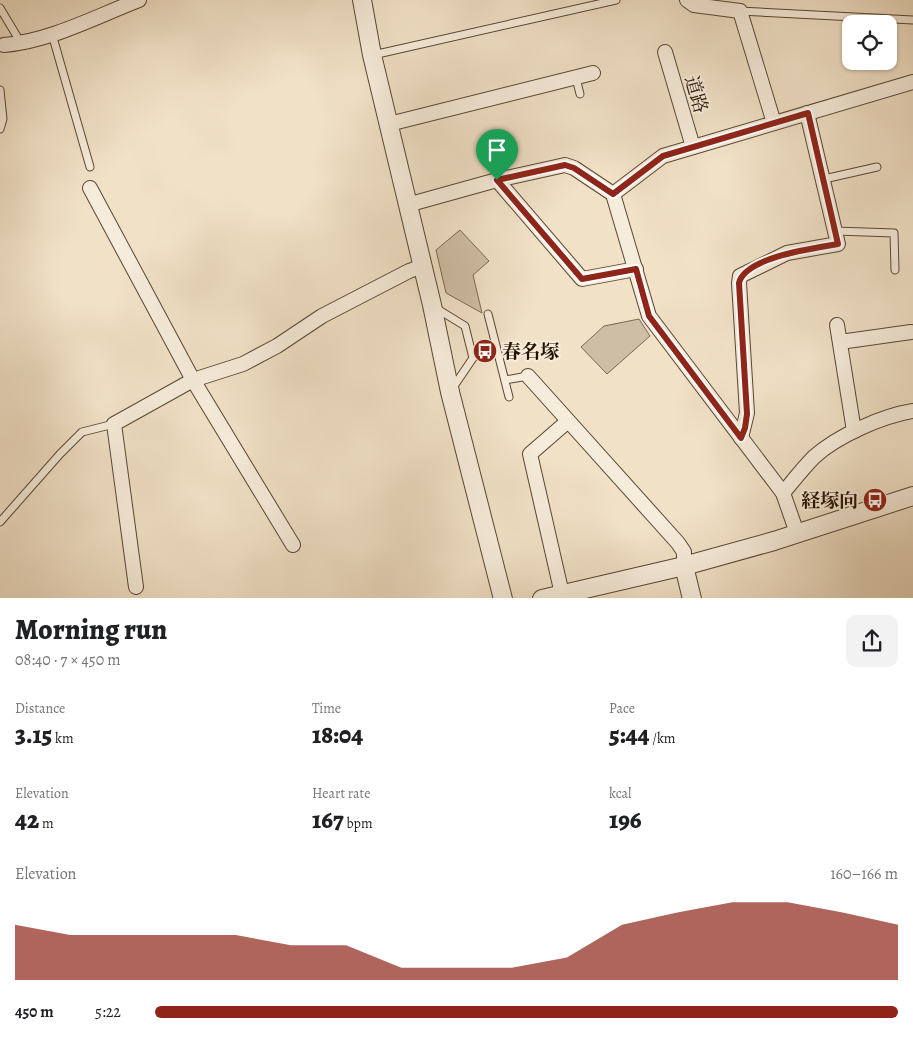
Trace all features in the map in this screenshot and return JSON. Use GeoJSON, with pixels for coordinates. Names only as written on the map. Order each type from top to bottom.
{"type":"FeatureCollection","features":[{"type":"Feature","properties":{"kind":"street"},"geometry":{"type":"LineString","coordinates":[[4,45],[21,44],[52,34],[138,0]]}},
{"type":"Feature","properties":{"kind":"street"},"geometry":{"type":"LineString","coordinates":[[362,0],[372,55],[423,266],[450,392],[504,598]]}},
{"type":"Feature","properties":{"kind":"street"},"geometry":{"type":"LineString","coordinates":[[688,0],[694,5],[740,10],[774,123]]}},
{"type":"Feature","properties":{"kind":"street","name":"道路"},"geometry":{"type":"LineString","coordinates":[[665,52],[693,147]]}},
{"type":"Feature","properties":{"kind":"street"},"geometry":{"type":"LineString","coordinates":[[389,124],[593,73]]}},
{"type":"Feature","properties":{"kind":"street"},"geometry":{"type":"LineString","coordinates":[[613,194],[663,156],[913,82]]}},
{"type":"Feature","properties":{"kind":"street"},"geometry":{"type":"LineString","coordinates":[[741,438],[747,414],[740,276],[746,271],[787,253],[838,244],[808,113]]}},
{"type":"Feature","properties":{"kind":"street"},"geometry":{"type":"LineString","coordinates":[[407,204],[497,180],[565,165],[574,168],[613,194],[649,316],[783,493],[797,532]]}},
{"type":"Feature","properties":{"kind":"street"},"geometry":{"type":"LineString","coordinates":[[497,180],[582,279],[636,269]]}},
{"type":"Feature","properties":{"kind":"street"},"geometry":{"type":"LineString","coordinates":[[90,188],[193,380],[293,545]]}},
{"type":"Feature","properties":{"kind":"street"},"geometry":{"type":"LineString","coordinates":[[136,587],[114,424],[193,380],[243,364],[277,346],[322,316],[409,271],[423,266]]}},
{"type":"Feature","properties":{"kind":"street"},"geometry":{"type":"LineString","coordinates":[[837,325],[854,431]]}},
{"type":"Feature","properties":{"kind":"street"},"geometry":{"type":"LineString","coordinates":[[840,342],[911,332]]}},
{"type":"Feature","properties":{"kind":"street"},"geometry":{"type":"LineString","coordinates":[[528,376],[678,543],[684,552],[684,566],[692,598]]}},
{"type":"Feature","properties":{"kind":"street"},"geometry":{"type":"LineString","coordinates":[[783,493],[815,456],[854,431],[877,421],[913,411]]}},
{"type":"Feature","properties":{"kind":"street"},"geometry":{"type":"LineString","coordinates":[[562,594],[530,454],[568,421]]}},
{"type":"Feature","properties":{"kind":"street"},"geometry":{"type":"LineString","coordinates":[[542,598],[684,566],[913,496]]}},
{"type":"Feature","properties":{"kind":"lane"},"geometry":{"type":"LineString","coordinates":[[372,55],[616,0]]}},
{"type":"Feature","properties":{"kind":"lane"},"geometry":{"type":"LineString","coordinates":[[0,8],[21,44]]}},
{"type":"Feature","properties":{"kind":"lane"},"geometry":{"type":"LineString","coordinates":[[740,10],[913,20]]}},
{"type":"Feature","properties":{"kind":"lane"},"geometry":{"type":"LineString","coordinates":[[52,34],[90,167]]}},
{"type":"Feature","properties":{"kind":"lane"},"geometry":{"type":"LineString","coordinates":[[576,78],[580,94]]}},
{"type":"Feature","properties":{"kind":"lane"},"geometry":{"type":"LineString","coordinates":[[0,90],[3,119],[0,129]]}},
{"type":"Feature","properties":{"kind":"lane"},"geometry":{"type":"LineString","coordinates":[[824,179],[877,167]]}},
{"type":"Feature","properties":{"kind":"lane"},"geometry":{"type":"LineString","coordinates":[[835,232],[894,232],[896,270]]}},
{"type":"Feature","properties":{"kind":"lane"},"geometry":{"type":"LineString","coordinates":[[432,305],[464,326],[473,358],[450,392]]}},
{"type":"Feature","properties":{"kind":"lane"},"geometry":{"type":"LineString","coordinates":[[488,314],[509,397]]}},
{"type":"Feature","properties":{"kind":"lane"},"geometry":{"type":"LineString","coordinates":[[505,380],[528,376]]}},
{"type":"Feature","properties":{"kind":"lane"},"geometry":{"type":"LineString","coordinates":[[0,522],[82,432],[114,424]]}},
{"type":"Feature","properties":{"kind":"shaded area"},"geometry":{"type":"Polygon","coordinates":[[[460,230],[489,261],[473,275],[482,313],[446,293],[436,250],[460,230]]]}},
{"type":"Feature","properties":{"kind":"shaded area"},"geometry":{"type":"Polygon","coordinates":[[[639,319],[650,336],[607,374],[581,347],[604,326],[639,319]]]}},
{"type":"Feature","properties":{"kind":"place","name":"春名塚"},"geometry":{"type":"Point","coordinates":[485,351]}},
{"type":"Feature","properties":{"kind":"place","name":"経塚向"},"geometry":{"type":"Point","coordinates":[875,500]}},
{"type":"Feature","properties":{"kind":"route"},"geometry":{"type":"LineString","coordinates":[[808,113],[838,244],[787,253],[746,271],[740,276],[747,414],[741,438],[649,316],[636,269],[582,279],[497,180],[565,165],[574,168],[613,194],[663,156],[808,113]]}}]}
